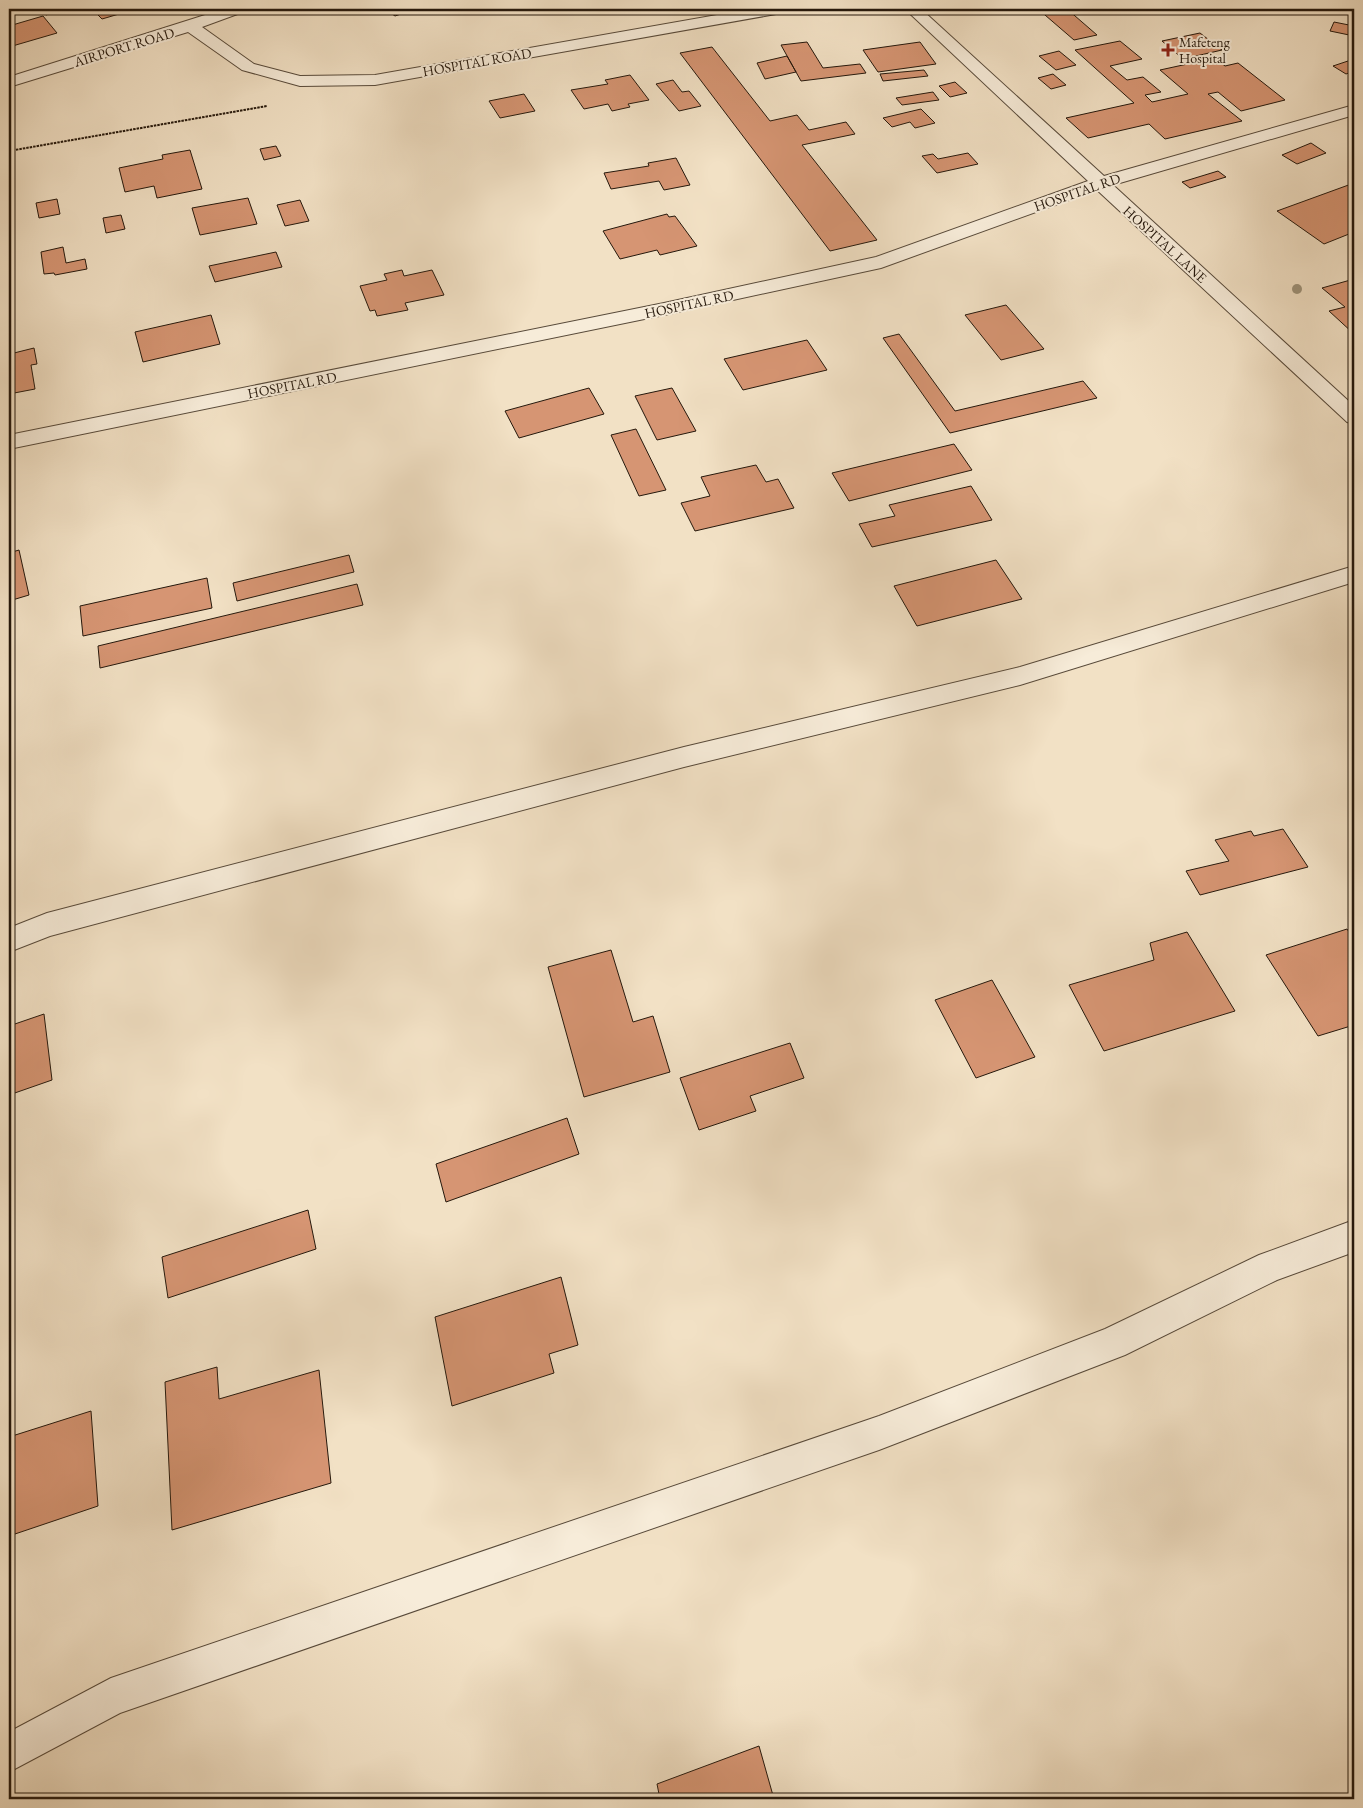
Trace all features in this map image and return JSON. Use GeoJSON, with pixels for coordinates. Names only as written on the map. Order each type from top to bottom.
{"type":"FeatureCollection","features":[{"type":"Feature","properties":{"kind":"street","name":"AIRPORT ROAD"},"geometry":{"type":"LineString","coordinates":[[9,82],[190,26],[238,9]]}},
{"type":"Feature","properties":{"kind":"street","name":"HOSPITAL ROAD"},"geometry":{"type":"LineString","coordinates":[[190,26],[248,67],[300,81],[375,80],[776,9]]}},
{"type":"Feature","properties":{"kind":"street","name":"HOSPITAL LANE"},"geometry":{"type":"LineString","coordinates":[[912,9],[1354,416]]}},
{"type":"Feature","properties":{"kind":"street","name":"HOSPITAL RD"},"geometry":{"type":"LineString","coordinates":[[9,442],[664,310],[881,262],[1099,183],[1354,110]]}},
{"type":"Feature","properties":{"kind":"street"},"geometry":{"type":"LineString","coordinates":[[9,940],[48,925],[684,757],[1020,676],[1354,574]]}},
{"type":"Feature","properties":{"kind":"street"},"geometry":{"type":"LineString","coordinates":[[9,1753],[111,1698],[879,1433],[1113,1343],[1270,1266],[1354,1236]]}},
{"type":"Feature","properties":{"kind":"path"},"geometry":{"type":"LineString","coordinates":[[9,151],[269,105]]}},
{"type":"Feature","properties":{"kind":"building"},"geometry":{"type":"Polygon","coordinates":[[[39,9],[65,9],[46,15],[39,9]]]}},
{"type":"Feature","properties":{"kind":"building"},"geometry":{"type":"Polygon","coordinates":[[[92,9],[136,9],[102,19],[92,9]]]}},
{"type":"Feature","properties":{"kind":"building"},"geometry":{"type":"Polygon","coordinates":[[[385,9],[416,9],[395,16],[385,9]]]}},
{"type":"Feature","properties":{"kind":"building"},"geometry":{"type":"Polygon","coordinates":[[[1038,9],[1067,9],[1097,35],[1074,40],[1038,9]]]}},
{"type":"Feature","properties":{"kind":"building"},"geometry":{"type":"Polygon","coordinates":[[[43,16],[57,33],[9,47],[9,33],[12,32],[9,26],[43,16]]]}},
{"type":"Feature","properties":{"kind":"building"},"geometry":{"type":"Polygon","coordinates":[[[1334,22],[1354,26],[1354,36],[1330,31],[1334,22]]]}},
{"type":"Feature","properties":{"kind":"building"},"geometry":{"type":"Polygon","coordinates":[[[1200,33],[1222,50],[1183,59],[1162,41],[1200,33]]]}},
{"type":"Feature","properties":{"kind":"building"},"geometry":{"type":"Polygon","coordinates":[[[1120,41],[1142,59],[1110,66],[1127,80],[1143,77],[1161,92],[1145,95],[1152,102],[1188,94],[1160,70],[1215,58],[1225,66],[1238,63],[1285,100],[1241,111],[1218,92],[1208,94],[1242,121],[1165,139],[1149,124],[1088,138],[1066,118],[1134,103],[1075,50],[1120,41]]]}},
{"type":"Feature","properties":{"kind":"building"},"geometry":{"type":"Polygon","coordinates":[[[807,42],[823,68],[860,64],[866,73],[801,81],[781,45],[807,42]]]}},
{"type":"Feature","properties":{"kind":"building"},"geometry":{"type":"Polygon","coordinates":[[[920,42],[936,64],[878,72],[863,50],[920,42]]]}},
{"type":"Feature","properties":{"kind":"building"},"geometry":{"type":"Polygon","coordinates":[[[712,47],[770,121],[797,115],[809,130],[846,122],[855,134],[802,145],[877,240],[830,251],[680,53],[712,47]]]}},
{"type":"Feature","properties":{"kind":"building"},"geometry":{"type":"Polygon","coordinates":[[[1059,51],[1076,65],[1056,70],[1039,56],[1059,51]]]}},
{"type":"Feature","properties":{"kind":"building"},"geometry":{"type":"Polygon","coordinates":[[[787,56],[796,72],[765,79],[757,63],[787,56]]]}},
{"type":"Feature","properties":{"kind":"building"},"geometry":{"type":"Polygon","coordinates":[[[1354,59],[1354,71],[1346,74],[1333,66],[1354,59]]]}},
{"type":"Feature","properties":{"kind":"building"},"geometry":{"type":"Polygon","coordinates":[[[924,70],[928,76],[883,81],[880,74],[924,70]]]}},
{"type":"Feature","properties":{"kind":"building"},"geometry":{"type":"Polygon","coordinates":[[[1053,74],[1066,85],[1051,89],[1038,78],[1053,74]]]}},
{"type":"Feature","properties":{"kind":"building"},"geometry":{"type":"Polygon","coordinates":[[[630,75],[649,100],[628,104],[630,107],[612,111],[608,104],[584,109],[571,90],[608,84],[605,80],[630,75]]]}},
{"type":"Feature","properties":{"kind":"building"},"geometry":{"type":"Polygon","coordinates":[[[673,80],[682,92],[689,91],[701,106],[679,111],[656,84],[673,80]]]}},
{"type":"Feature","properties":{"kind":"building"},"geometry":{"type":"Polygon","coordinates":[[[955,82],[967,93],[950,97],[939,86],[955,82]]]}},
{"type":"Feature","properties":{"kind":"building"},"geometry":{"type":"Polygon","coordinates":[[[933,92],[939,100],[902,105],[896,98],[933,92]]]}},
{"type":"Feature","properties":{"kind":"building"},"geometry":{"type":"Polygon","coordinates":[[[524,94],[535,111],[500,118],[489,101],[524,94]]]}},
{"type":"Feature","properties":{"kind":"building"},"geometry":{"type":"Polygon","coordinates":[[[921,109],[935,123],[915,128],[910,122],[892,127],[883,118],[921,109]]]}},
{"type":"Feature","properties":{"kind":"building"},"geometry":{"type":"Polygon","coordinates":[[[1311,143],[1326,153],[1297,164],[1282,155],[1311,143]]]}},
{"type":"Feature","properties":{"kind":"building"},"geometry":{"type":"Polygon","coordinates":[[[276,146],[281,156],[264,160],[260,149],[276,146]]]}},
{"type":"Feature","properties":{"kind":"building"},"geometry":{"type":"Polygon","coordinates":[[[190,150],[202,189],[157,198],[154,186],[125,192],[119,168],[163,159],[162,155],[190,150]]]}},
{"type":"Feature","properties":{"kind":"building"},"geometry":{"type":"Polygon","coordinates":[[[968,153],[978,164],[937,173],[922,156],[933,154],[938,159],[968,153]]]}},
{"type":"Feature","properties":{"kind":"building"},"geometry":{"type":"Polygon","coordinates":[[[676,158],[690,185],[664,190],[659,181],[611,189],[604,173],[649,166],[648,163],[676,158]]]}},
{"type":"Feature","properties":{"kind":"building"},"geometry":{"type":"Polygon","coordinates":[[[1218,171],[1226,177],[1190,188],[1182,182],[1218,171]]]}},
{"type":"Feature","properties":{"kind":"building"},"geometry":{"type":"Polygon","coordinates":[[[1354,183],[1354,232],[1324,244],[1277,211],[1354,183]]]}},
{"type":"Feature","properties":{"kind":"building"},"geometry":{"type":"Polygon","coordinates":[[[248,198],[257,224],[200,235],[192,208],[248,198]]]}},
{"type":"Feature","properties":{"kind":"building"},"geometry":{"type":"Polygon","coordinates":[[[57,199],[60,214],[39,218],[36,203],[57,199]]]}},
{"type":"Feature","properties":{"kind":"building"},"geometry":{"type":"Polygon","coordinates":[[[300,200],[309,221],[285,226],[277,205],[300,200]]]}},
{"type":"Feature","properties":{"kind":"building"},"geometry":{"type":"Polygon","coordinates":[[[667,214],[669,217],[675,216],[697,246],[660,255],[657,250],[620,259],[603,231],[667,214]]]}},
{"type":"Feature","properties":{"kind":"building"},"geometry":{"type":"Polygon","coordinates":[[[121,215],[125,229],[106,233],[103,218],[121,215]]]}},
{"type":"Feature","properties":{"kind":"building"},"geometry":{"type":"Polygon","coordinates":[[[63,247],[66,263],[85,259],[87,269],[55,275],[54,273],[44,274],[41,252],[63,247]]]}},
{"type":"Feature","properties":{"kind":"building"},"geometry":{"type":"Polygon","coordinates":[[[276,252],[282,267],[215,282],[209,266],[276,252]]]}},
{"type":"Feature","properties":{"kind":"building"},"geometry":{"type":"Polygon","coordinates":[[[402,270],[404,276],[432,270],[444,295],[405,303],[408,310],[377,316],[375,310],[370,311],[360,286],[387,280],[384,274],[402,270]]]}},
{"type":"Feature","properties":{"kind":"building"},"geometry":{"type":"Polygon","coordinates":[[[1354,279],[1354,334],[1329,311],[1345,307],[1322,288],[1354,279]]]}},
{"type":"Feature","properties":{"kind":"building"},"geometry":{"type":"Polygon","coordinates":[[[1006,305],[1044,349],[1001,360],[965,315],[1006,305]]]}},
{"type":"Feature","properties":{"kind":"building"},"geometry":{"type":"Polygon","coordinates":[[[211,315],[220,344],[143,362],[135,332],[211,315]]]}},
{"type":"Feature","properties":{"kind":"building"},"geometry":{"type":"Polygon","coordinates":[[[899,334],[955,411],[1083,381],[1097,398],[950,433],[883,338],[899,334]]]}},
{"type":"Feature","properties":{"kind":"building"},"geometry":{"type":"Polygon","coordinates":[[[807,340],[827,370],[743,390],[724,359],[807,340]]]}},
{"type":"Feature","properties":{"kind":"building"},"geometry":{"type":"Polygon","coordinates":[[[12,346],[14,353],[34,348],[37,364],[31,365],[35,389],[9,394],[9,347],[12,346]]]}},
{"type":"Feature","properties":{"kind":"building"},"geometry":{"type":"Polygon","coordinates":[[[589,388],[604,414],[519,438],[505,411],[589,388]]]}},
{"type":"Feature","properties":{"kind":"building"},"geometry":{"type":"Polygon","coordinates":[[[672,388],[696,431],[657,440],[635,396],[672,388]]]}},
{"type":"Feature","properties":{"kind":"building"},"geometry":{"type":"Polygon","coordinates":[[[636,429],[666,490],[639,496],[611,435],[636,429]]]}},
{"type":"Feature","properties":{"kind":"building"},"geometry":{"type":"Polygon","coordinates":[[[954,444],[972,470],[849,501],[832,473],[954,444]]]}},
{"type":"Feature","properties":{"kind":"building"},"geometry":{"type":"Polygon","coordinates":[[[756,465],[766,482],[778,479],[794,508],[695,531],[681,503],[710,496],[701,477],[756,465]]]}},
{"type":"Feature","properties":{"kind":"building"},"geometry":{"type":"Polygon","coordinates":[[[971,486],[992,520],[872,547],[859,524],[895,516],[889,505],[971,486]]]}},
{"type":"Feature","properties":{"kind":"building"},"geometry":{"type":"Polygon","coordinates":[[[19,550],[29,595],[9,601],[9,553],[19,550]]]}},
{"type":"Feature","properties":{"kind":"building"},"geometry":{"type":"Polygon","coordinates":[[[349,555],[354,572],[237,601],[233,583],[349,555]]]}},
{"type":"Feature","properties":{"kind":"building"},"geometry":{"type":"Polygon","coordinates":[[[996,560],[1022,599],[917,626],[894,586],[996,560]]]}},
{"type":"Feature","properties":{"kind":"building"},"geometry":{"type":"Polygon","coordinates":[[[207,578],[212,608],[83,636],[80,606],[207,578]]]}},
{"type":"Feature","properties":{"kind":"building"},"geometry":{"type":"Polygon","coordinates":[[[357,584],[363,605],[100,668],[98,646],[357,584]]]}},
{"type":"Feature","properties":{"kind":"building"},"geometry":{"type":"Polygon","coordinates":[[[1283,829],[1308,867],[1200,895],[1186,871],[1229,861],[1215,840],[1251,831],[1254,836],[1283,829]]]}},
{"type":"Feature","properties":{"kind":"building"},"geometry":{"type":"Polygon","coordinates":[[[1347,929],[1354,939],[1354,1025],[1318,1036],[1266,955],[1347,929]]]}},
{"type":"Feature","properties":{"kind":"building"},"geometry":{"type":"Polygon","coordinates":[[[1187,932],[1235,1011],[1104,1051],[1069,985],[1154,960],[1150,943],[1187,932]]]}},
{"type":"Feature","properties":{"kind":"building"},"geometry":{"type":"Polygon","coordinates":[[[611,950],[633,1022],[653,1016],[670,1072],[584,1097],[548,967],[611,950]]]}},
{"type":"Feature","properties":{"kind":"building"},"geometry":{"type":"Polygon","coordinates":[[[992,980],[1035,1057],[976,1078],[935,1000],[992,980]]]}},
{"type":"Feature","properties":{"kind":"building"},"geometry":{"type":"Polygon","coordinates":[[[44,1014],[52,1080],[9,1095],[9,1026],[44,1014]]]}},
{"type":"Feature","properties":{"kind":"building"},"geometry":{"type":"Polygon","coordinates":[[[790,1043],[804,1078],[750,1096],[756,1111],[699,1130],[680,1078],[790,1043]]]}},
{"type":"Feature","properties":{"kind":"building"},"geometry":{"type":"Polygon","coordinates":[[[567,1118],[579,1154],[446,1202],[436,1164],[567,1118]]]}},
{"type":"Feature","properties":{"kind":"building"},"geometry":{"type":"Polygon","coordinates":[[[308,1210],[316,1249],[168,1298],[162,1257],[308,1210]]]}},
{"type":"Feature","properties":{"kind":"building"},"geometry":{"type":"Polygon","coordinates":[[[561,1277],[578,1345],[549,1354],[554,1373],[452,1406],[435,1317],[561,1277]]]}},
{"type":"Feature","properties":{"kind":"building"},"geometry":{"type":"Polygon","coordinates":[[[217,1367],[219,1399],[319,1370],[331,1483],[172,1530],[165,1382],[217,1367]]]}},
{"type":"Feature","properties":{"kind":"building"},"geometry":{"type":"Polygon","coordinates":[[[91,1411],[98,1506],[9,1536],[9,1437],[91,1411]]]}},
{"type":"Feature","properties":{"kind":"building"},"geometry":{"type":"Polygon","coordinates":[[[759,1746],[774,1799],[660,1799],[657,1784],[759,1746]]]}},
{"type":"Feature","properties":{"kind":"place","name":"Mafeteng Hospital"},"geometry":{"type":"Point","coordinates":[1168,50]}}]}
